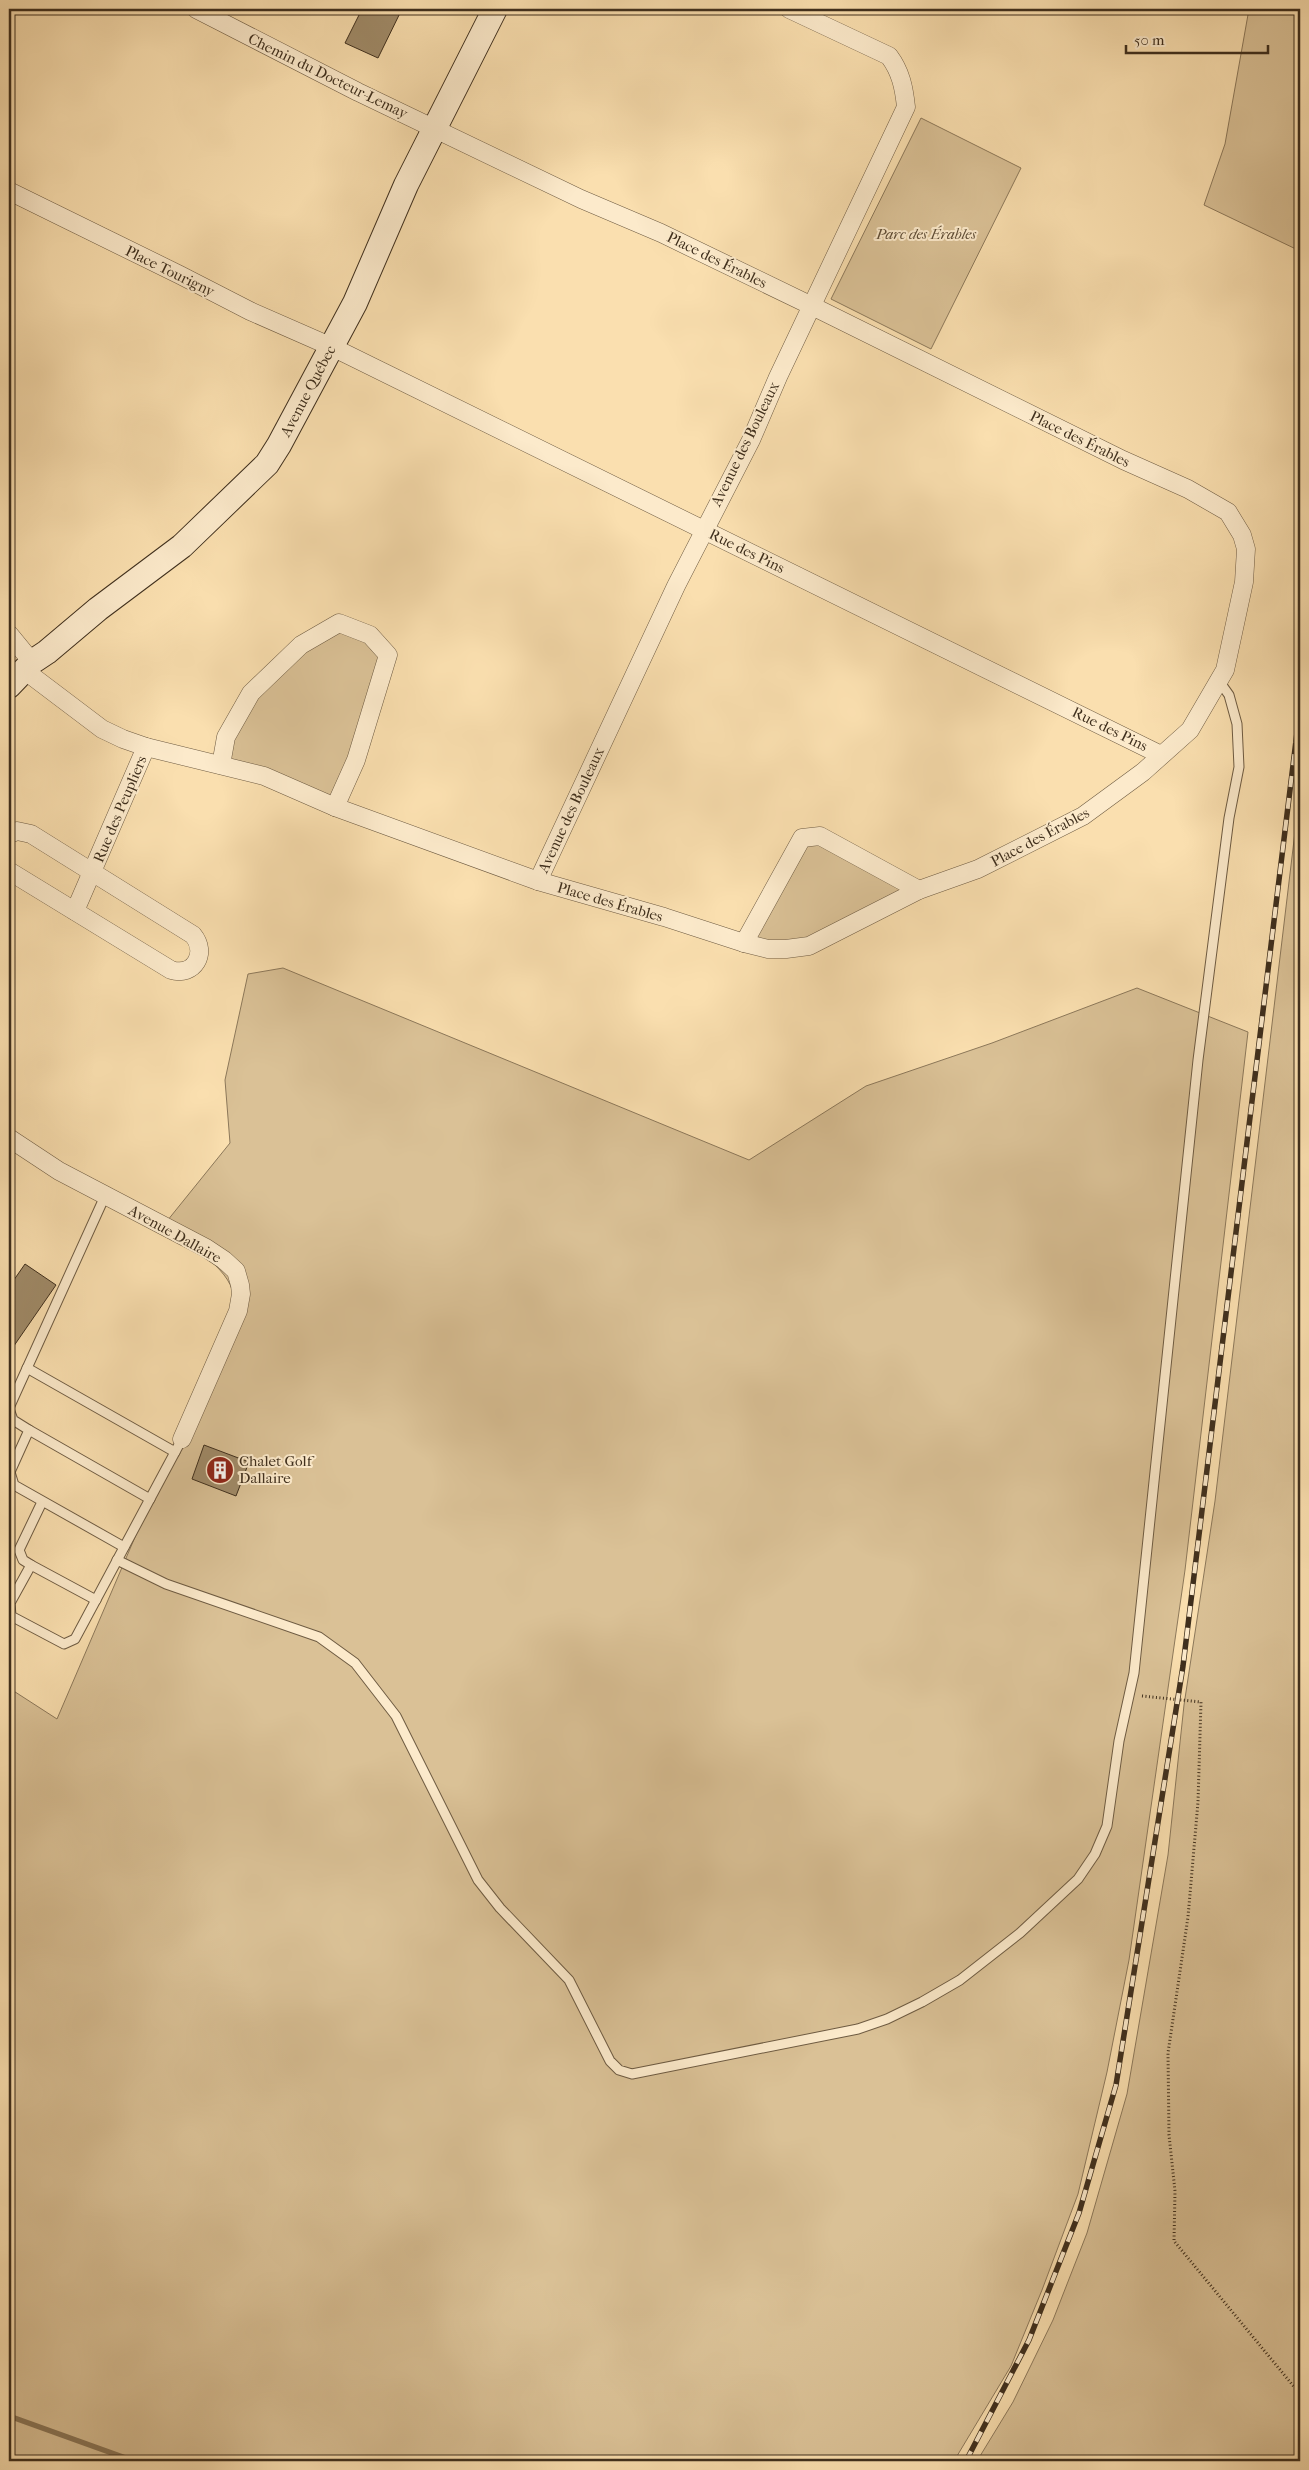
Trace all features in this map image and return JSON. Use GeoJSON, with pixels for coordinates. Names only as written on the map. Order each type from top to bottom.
{"type":"FeatureCollection","features":[{"type":"Feature","properties":{"kind":"street","name":"Chemin du Docteur-Lemay"},"geometry":{"type":"LineString","coordinates":[[196,9],[250,38],[434,128]]}},
{"type":"Feature","properties":{"kind":"street","name":"Avenue Québec"},"geometry":{"type":"LineString","coordinates":[[22,672],[98,610],[182,546],[267,464],[355,303],[406,185],[495,9]]}},
{"type":"Feature","properties":{"kind":"street","name":"Avenue des Bouleaux"},"geometry":{"type":"LineString","coordinates":[[538,881],[676,586],[751,440],[906,108],[904,87],[898,68],[889,56],[789,9]]}},
{"type":"Feature","properties":{"kind":"street","name":"Place des Érables"},"geometry":{"type":"LineString","coordinates":[[22,672],[102,729],[146,747],[264,776],[335,806],[538,881],[664,917],[744,943],[768,949],[786,950],[809,946],[919,890],[978,869],[1083,816],[1143,772],[1190,730],[1225,670],[1244,582],[1244,542],[1242,535],[1228,512],[1188,489],[1123,460],[812,306],[661,233],[581,199],[434,128]]}},
{"type":"Feature","properties":{"kind":"street","name":"Place Tourigny"},"geometry":{"type":"LineString","coordinates":[[9,191],[180,274],[250,311],[332,347]]}},
{"type":"Feature","properties":{"kind":"street","name":"Rue des Pins"},"geometry":{"type":"LineString","coordinates":[[332,347],[1161,755]]}},
{"type":"Feature","properties":{"kind":"street"},"geometry":{"type":"LineString","coordinates":[[221,765],[226,737],[251,692],[301,645],[339,623],[370,635],[388,655],[356,760],[335,806]]}},
{"type":"Feature","properties":{"kind":"street"},"geometry":{"type":"LineString","coordinates":[[9,634],[22,672]]}},
{"type":"Feature","properties":{"kind":"street","name":"Rue des Peupliers"},"geometry":{"type":"LineString","coordinates":[[75,910],[146,747]]}},
{"type":"Feature","properties":{"kind":"street","name":"Rue des Peupliers"},"geometry":{"type":"LineString","coordinates":[[9,834],[17,831],[31,834],[193,935],[200,947],[198,961],[189,970],[177,972],[171,970],[9,871]]}},
{"type":"Feature","properties":{"kind":"street"},"geometry":{"type":"LineString","coordinates":[[744,943],[802,838],[820,836],[919,890]]}},
{"type":"Feature","properties":{"kind":"street","name":"Avenue Dallaire"},"geometry":{"type":"LineString","coordinates":[[9,1138],[58,1171],[206,1248],[236,1271],[241,1294],[238,1311],[178,1446]]}},
{"type":"Feature","properties":{"kind":"lane"},"geometry":{"type":"LineString","coordinates":[[118,1560],[166,1584],[319,1637],[355,1663],[396,1716],[486,1892],[569,1980],[610,2060],[619,2070],[632,2074],[858,2029],[887,2019],[960,1980],[1020,1933],[1078,1879],[1095,1854],[1107,1826],[1119,1741],[1134,1673],[1198,1060],[1229,818],[1240,767],[1237,724],[1230,695],[1219,681]]}},
{"type":"Feature","properties":{"kind":"lane"},"geometry":{"type":"LineString","coordinates":[[105,1196],[9,1409],[13,1420],[150,1499]]}},
{"type":"Feature","properties":{"kind":"lane"},"geometry":{"type":"LineString","coordinates":[[27,1368],[178,1446],[75,1639],[64,1644],[11,1616],[10,1603],[31,1565]]}},
{"type":"Feature","properties":{"kind":"lane"},"geometry":{"type":"LineString","coordinates":[[29,1430],[10,1472],[14,1486],[124,1547]]}},
{"type":"Feature","properties":{"kind":"lane"},"geometry":{"type":"LineString","coordinates":[[42,1502],[19,1550],[23,1560],[96,1600]]}},
{"type":"Feature","properties":{"kind":"path"},"geometry":{"type":"LineString","coordinates":[[1129,1695],[1201,1702],[1198,1802],[1188,1917],[1168,2053],[1169,2135],[1175,2191],[1174,2241],[1300,2394]]}},
{"type":"Feature","properties":{"kind":"green space"},"geometry":{"type":"Polygon","coordinates":[[[1249,9],[1300,9],[1300,251],[1204,205],[1225,144],[1249,9]]]}},
{"type":"Feature","properties":{"kind":"green space","name":"Parc des Érables"},"geometry":{"type":"Polygon","coordinates":[[[921,118],[1021,168],[931,349],[831,299],[921,118]]]}},
{"type":"Feature","properties":{"kind":"green space"},"geometry":{"type":"Polygon","coordinates":[[[339,623],[388,655],[335,807],[221,765],[251,693],[339,623]]]}},
{"type":"Feature","properties":{"kind":"green space"},"geometry":{"type":"Polygon","coordinates":[[[1300,790],[1300,2461],[977,2461],[1013,2402],[1053,2320],[1087,2233],[1127,2094],[1168,1855],[1184,1705],[1215,1501],[1300,790]]]}},
{"type":"Feature","properties":{"kind":"green space"},"geometry":{"type":"Polygon","coordinates":[[[820,836],[919,890],[809,946],[744,943],[791,855],[820,836]]]}},
{"type":"Feature","properties":{"kind":"green space"},"geometry":{"type":"Polygon","coordinates":[[[283,968],[749,1160],[866,1086],[992,1043],[1137,988],[1248,1032],[1185,1570],[1129,1960],[1107,2072],[1078,2194],[1042,2290],[1011,2366],[954,2461],[9,2461],[9,1688],[57,1719],[227,1321],[232,1307],[233,1295],[224,1275],[205,1256],[163,1226],[230,1143],[225,1080],[248,974],[283,968]]]}},
{"type":"Feature","properties":{"kind":"building"},"geometry":{"type":"Polygon","coordinates":[[[362,9],[402,9],[378,58],[345,43],[362,9]]]}},
{"type":"Feature","properties":{"kind":"building"},"geometry":{"type":"Polygon","coordinates":[[[25,1264],[56,1285],[9,1353],[9,1287],[25,1264]]]}},
{"type":"Feature","properties":{"kind":"building","name":"Chalet Golf Dallaire"},"geometry":{"type":"Polygon","coordinates":[[[204,1445],[249,1462],[236,1496],[192,1479],[204,1445]]]}},
{"type":"Feature","properties":{"kind":"waterway"},"geometry":{"type":"LineString","coordinates":[[9,2416],[134,2461]]}},
{"type":"Feature","properties":{"kind":"railway"},"geometry":{"type":"LineString","coordinates":[[966,2461],[1029,2340],[1079,2213],[1116,2085],[1183,1666],[1300,708]]}},
{"type":"Feature","properties":{"kind":"place","name":"Chalet Golf Dallaire"},"geometry":{"type":"Point","coordinates":[220,1470]}}]}
